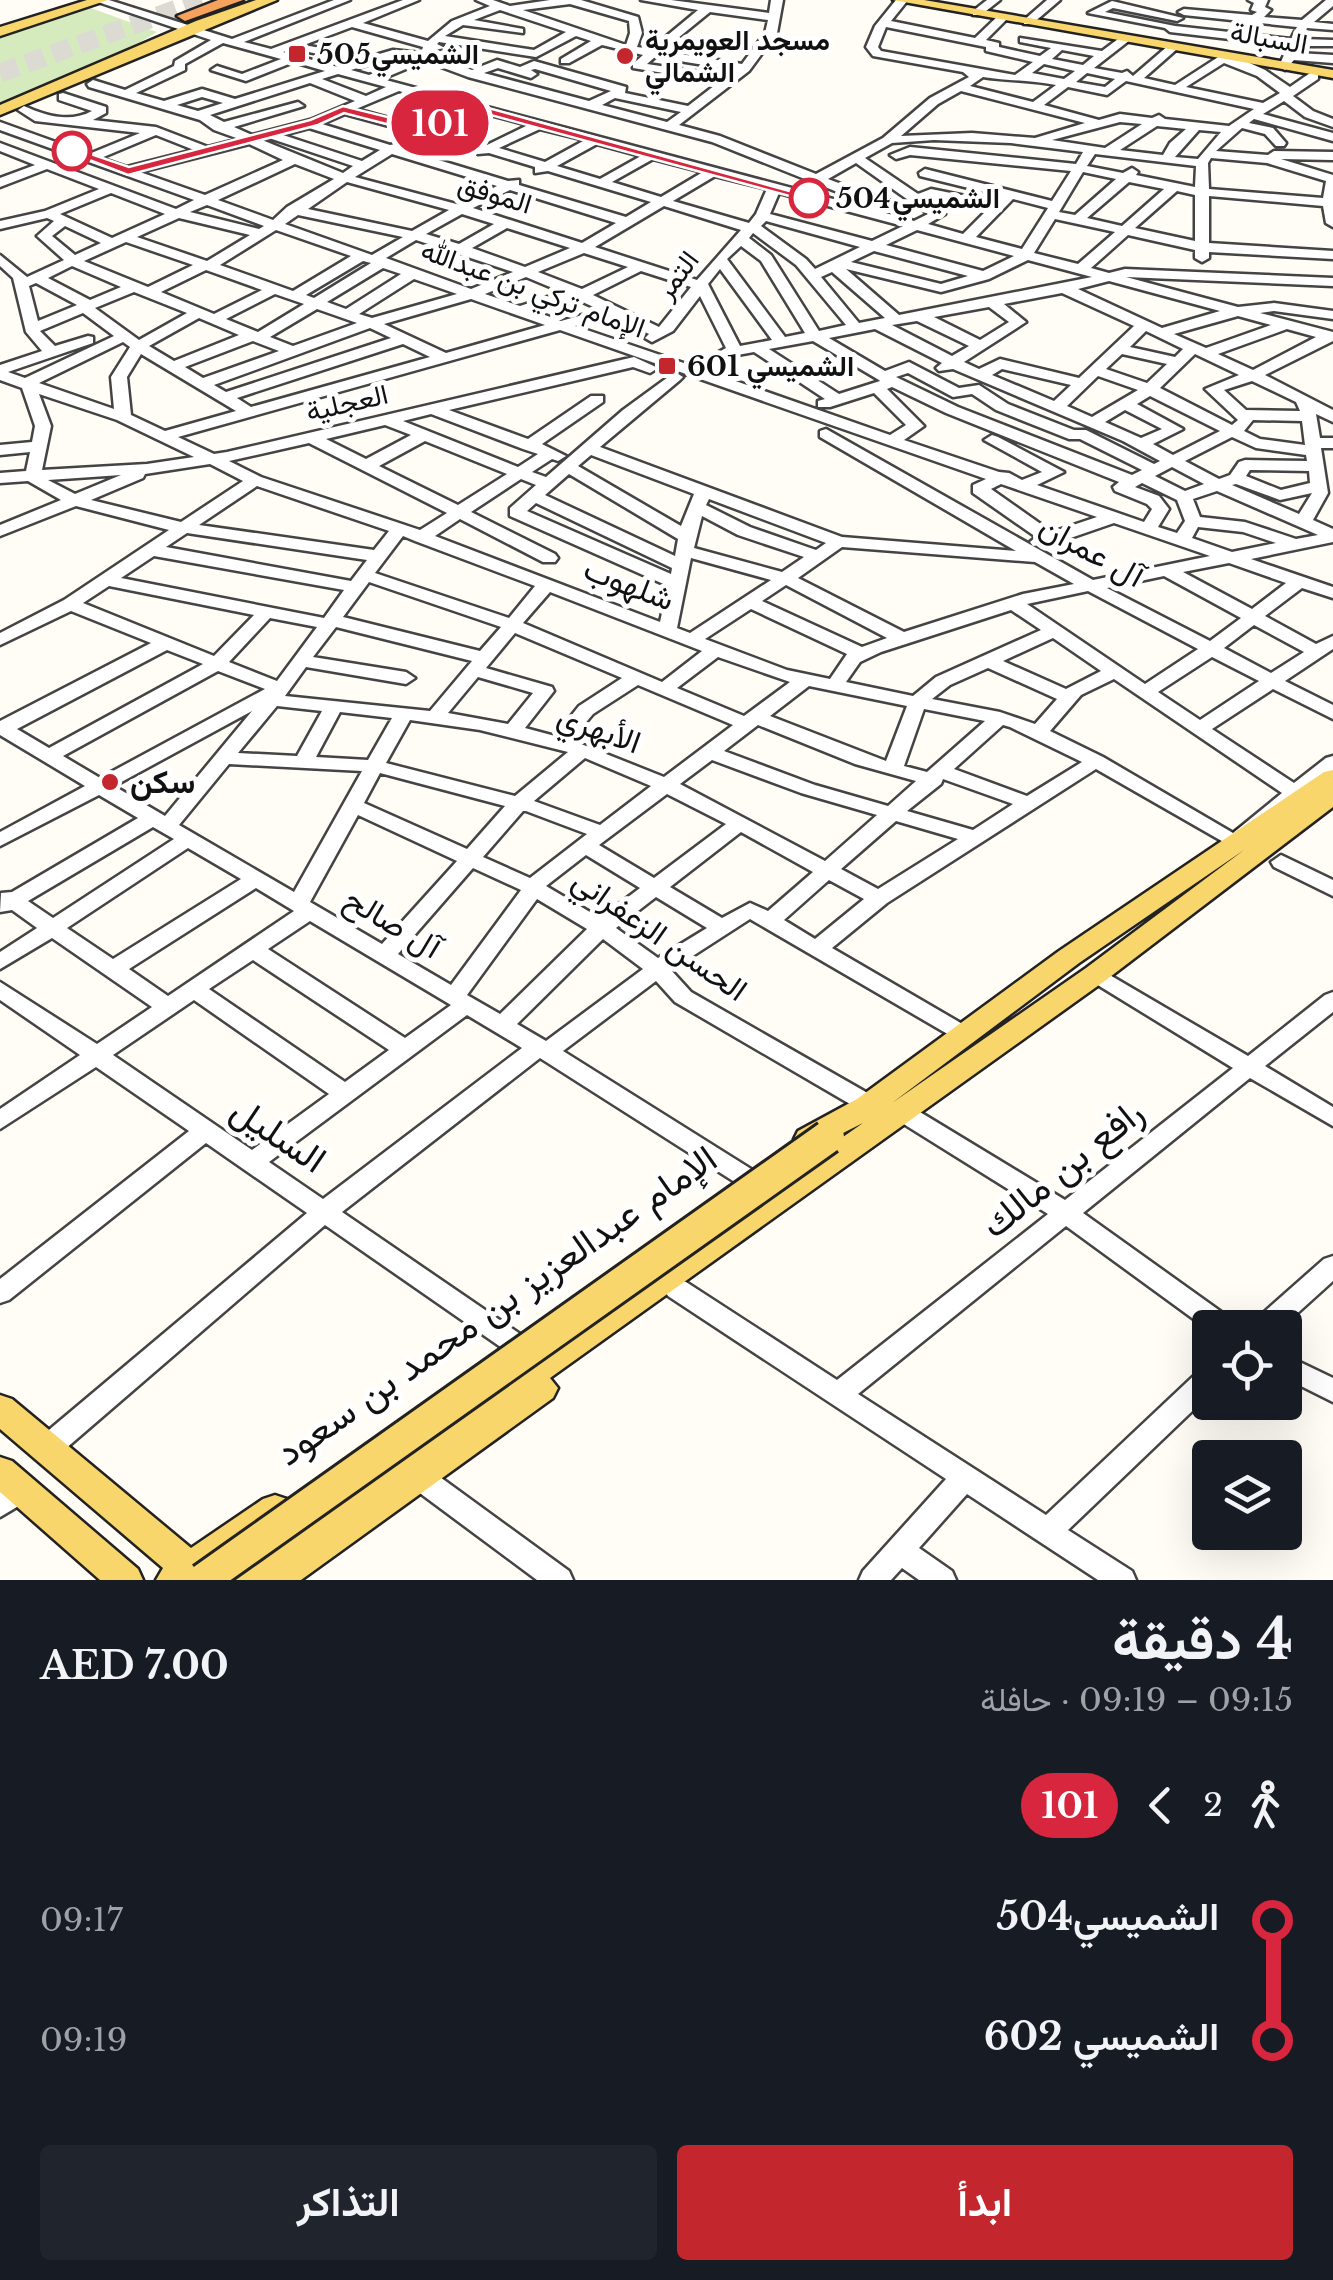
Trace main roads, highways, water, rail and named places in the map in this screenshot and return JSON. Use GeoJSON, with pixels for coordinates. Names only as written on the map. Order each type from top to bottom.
{"type":"FeatureCollection","features":[{"type":"Feature","properties":{"kind":"highway"},"geometry":{"type":"LineString","coordinates":[[184,22],[237,2]]}},
{"type":"Feature","properties":{"kind":"main road"},"geometry":{"type":"LineString","coordinates":[[237,2],[267,0]]}},
{"type":"Feature","properties":{"kind":"main road"},"geometry":{"type":"LineString","coordinates":[[0,32],[93,1]]}},
{"type":"Feature","properties":{"kind":"main road","name":"السبالة"},"geometry":{"type":"LineString","coordinates":[[908,1],[942,3],[1002,18],[1224,57],[1287,61],[1309,73],[1333,72]]}},
{"type":"Feature","properties":{"kind":"main road"},"geometry":{"type":"LineString","coordinates":[[0,110],[90,76],[184,22]]}},
{"type":"Feature","properties":{"kind":"main road","name":"الإمام عبدالعزيز بن محمد بن سعود"},"geometry":{"type":"LineString","coordinates":[[273,1580],[419,1478],[826,1177],[886,1108],[963,1035],[1234,842],[1333,777]]}},
{"type":"Feature","properties":{"kind":"main road","name":"الإمام عبدالعزيز بن محمد بن سعود"},"geometry":{"type":"LineString","coordinates":[[239,1580],[886,1108],[1272,856],[1333,795]]}},
{"type":"Feature","properties":{"kind":"main road","name":"الإمام عبدالعزيز بن محمد بن سعود"},"geometry":{"type":"LineString","coordinates":[[189,1576],[514,1343],[824,1128],[886,1108]]}},
{"type":"Feature","properties":{"kind":"main road","name":"الإمام عبدالعزيز بن محمد بن سعود"},"geometry":{"type":"LineString","coordinates":[[189,1576],[838,1142]]}},
{"type":"Feature","properties":{"kind":"main road"},"geometry":{"type":"LineString","coordinates":[[0,1409],[189,1576]]}},
{"type":"Feature","properties":{"kind":"main road"},"geometry":{"type":"LineString","coordinates":[[7,1489],[125,1580]]}},
{"type":"Feature","properties":{"kind":"tunnel"},"geometry":{"type":"LineString","coordinates":[[0,73],[202,0]]}},
{"type":"Feature","properties":{"kind":"place","name":"الشميسي505"},"geometry":{"type":"Point","coordinates":[297,54]}},
{"type":"Feature","properties":{"kind":"place","name":"مسجد العويمرية الشمالي"},"geometry":{"type":"Point","coordinates":[625,56]}},
{"type":"Feature","properties":{"kind":"place","name":"الشميسي504"},"geometry":{"type":"Point","coordinates":[809,198]}},
{"type":"Feature","properties":{"kind":"place","name":"الشميسي 601"},"geometry":{"type":"Point","coordinates":[667,366]}},
{"type":"Feature","properties":{"kind":"place","name":"سكن"},"geometry":{"type":"Point","coordinates":[110,782]}}]}
